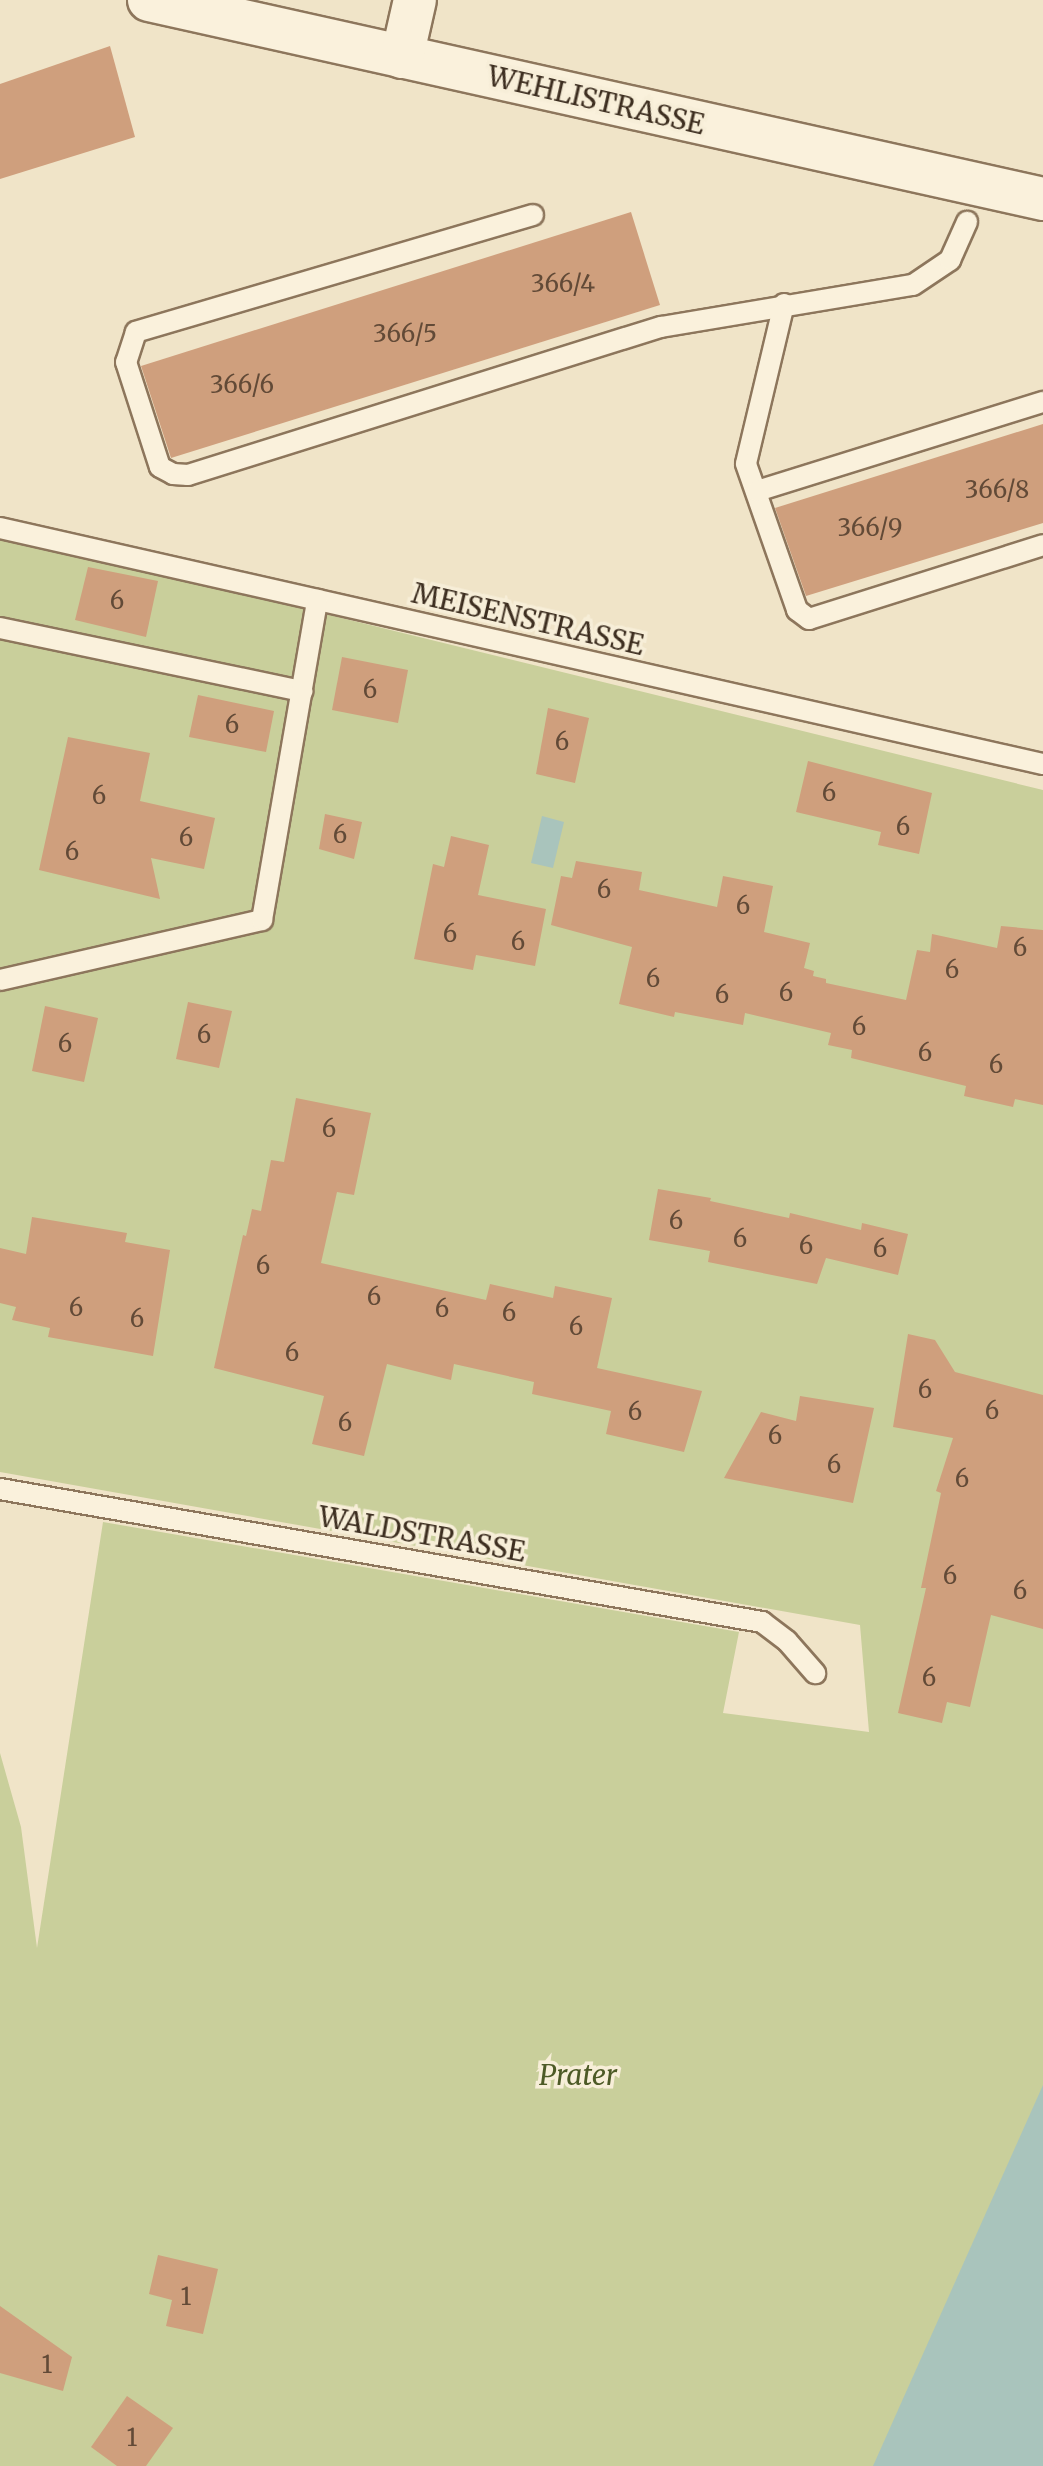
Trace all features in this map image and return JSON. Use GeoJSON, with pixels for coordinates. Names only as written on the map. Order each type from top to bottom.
{"type":"FeatureCollection","features":[{"type":"Feature","properties":{"kind":"street","name":"WEHLISTRASSE"},"geometry":{"type":"LineString","coordinates":[[149,0],[1043,199]]}},
{"type":"Feature","properties":{"kind":"street"},"geometry":{"type":"LineString","coordinates":[[402,57],[415,0]]}},
{"type":"Feature","properties":{"kind":"lane"},"geometry":{"type":"LineString","coordinates":[[533,215],[136,332],[126,362],[160,467],[173,474],[188,475],[661,327],[784,304],[913,285],[950,260],[967,222]]}},
{"type":"Feature","properties":{"kind":"lane"},"geometry":{"type":"LineString","coordinates":[[784,304],[746,464],[797,610],[809,619],[1043,545]]}},
{"type":"Feature","properties":{"kind":"lane"},"geometry":{"type":"LineString","coordinates":[[757,491],[1043,402]]}},
{"type":"Feature","properties":{"kind":"lane","name":"MEISENSTRASSE"},"geometry":{"type":"LineString","coordinates":[[0,528],[1043,764]]}},
{"type":"Feature","properties":{"kind":"lane"},"geometry":{"type":"LineString","coordinates":[[0,980],[262,920],[317,600]]}},
{"type":"Feature","properties":{"kind":"lane"},"geometry":{"type":"LineString","coordinates":[[0,628],[302,691]]}},
{"type":"Feature","properties":{"kind":"lane","name":"WALDSTRASSE"},"geometry":{"type":"LineString","coordinates":[[0,1489],[762,1622],[787,1641],[815,1673]]}},
{"type":"Feature","properties":{"kind":"green space","name":"Prater"},"geometry":{"type":"Polygon","coordinates":[[[0,539],[313,611],[1043,790],[1043,2466],[0,2466],[0,1753],[21,1827],[37,1948],[103,1522],[739,1632],[723,1713],[869,1732],[860,1625],[0,1472],[0,539]]]}},
{"type":"Feature","properties":{"kind":"water"},"geometry":{"type":"Polygon","coordinates":[[[542,816],[564,822],[553,868],[531,863],[542,816]]]}},
{"type":"Feature","properties":{"kind":"water"},"geometry":{"type":"Polygon","coordinates":[[[1043,2085],[1043,2466],[873,2466],[1043,2085]]]}},
{"type":"Feature","properties":{"kind":"building"},"geometry":{"type":"Polygon","coordinates":[[[110,46],[135,137],[0,179],[0,84],[110,46]]]}},
{"type":"Feature","properties":{"kind":"building"},"geometry":{"type":"Polygon","coordinates":[[[631,212],[660,305],[171,458],[141,366],[631,212]]]}},
{"type":"Feature","properties":{"kind":"building"},"geometry":{"type":"Polygon","coordinates":[[[1043,424],[1043,523],[806,596],[775,508],[1043,424]]]}},
{"type":"Feature","properties":{"kind":"building"},"geometry":{"type":"Polygon","coordinates":[[[88,567],[158,581],[146,637],[75,620],[88,567]]]}},
{"type":"Feature","properties":{"kind":"building"},"geometry":{"type":"Polygon","coordinates":[[[342,657],[408,670],[398,723],[332,710],[342,657]]]}},
{"type":"Feature","properties":{"kind":"building"},"geometry":{"type":"Polygon","coordinates":[[[198,695],[274,711],[266,752],[189,737],[198,695]]]}},
{"type":"Feature","properties":{"kind":"building"},"geometry":{"type":"Polygon","coordinates":[[[548,708],[589,718],[575,783],[536,774],[548,708]]]}},
{"type":"Feature","properties":{"kind":"building"},"geometry":{"type":"Polygon","coordinates":[[[68,737],[150,753],[140,801],[215,818],[204,869],[151,858],[160,899],[39,870],[68,737]]]}},
{"type":"Feature","properties":{"kind":"building"},"geometry":{"type":"Polygon","coordinates":[[[808,761],[932,793],[919,854],[878,845],[881,832],[796,812],[808,761]]]}},
{"type":"Feature","properties":{"kind":"building"},"geometry":{"type":"Polygon","coordinates":[[[325,814],[362,822],[354,859],[319,849],[325,814]]]}},
{"type":"Feature","properties":{"kind":"building"},"geometry":{"type":"Polygon","coordinates":[[[451,836],[489,845],[478,895],[546,909],[535,966],[476,955],[473,970],[414,959],[433,864],[444,867],[451,836]]]}},
{"type":"Feature","properties":{"kind":"building"},"geometry":{"type":"Polygon","coordinates":[[[576,861],[642,872],[639,890],[717,907],[723,876],[773,886],[764,932],[810,943],[804,968],[814,971],[813,976],[826,979],[826,983],[906,1000],[917,950],[930,952],[932,934],[997,948],[1001,926],[1043,930],[1043,1105],[1015,1099],[1013,1107],[964,1096],[966,1086],[851,1058],[852,1050],[828,1045],[831,1033],[745,1013],[743,1025],[675,1012],[674,1017],[619,1004],[632,947],[551,925],[561,876],[572,878],[576,861]]]}},
{"type":"Feature","properties":{"kind":"building"},"geometry":{"type":"Polygon","coordinates":[[[188,1002],[232,1011],[219,1068],[176,1059],[188,1002]]]}},
{"type":"Feature","properties":{"kind":"building"},"geometry":{"type":"Polygon","coordinates":[[[45,1006],[98,1018],[84,1082],[32,1071],[45,1006]]]}},
{"type":"Feature","properties":{"kind":"building"},"geometry":{"type":"Polygon","coordinates":[[[296,1098],[371,1113],[354,1195],[337,1192],[321,1263],[486,1300],[490,1284],[553,1298],[555,1286],[612,1298],[597,1368],[702,1391],[684,1452],[606,1434],[611,1411],[532,1394],[534,1382],[454,1364],[451,1380],[387,1364],[364,1456],[312,1444],[324,1396],[214,1368],[243,1235],[246,1236],[252,1209],[261,1211],[271,1160],[284,1162],[296,1098]]]}},
{"type":"Feature","properties":{"kind":"building"},"geometry":{"type":"Polygon","coordinates":[[[658,1189],[711,1198],[710,1201],[789,1218],[790,1213],[861,1230],[862,1223],[908,1234],[898,1275],[826,1258],[817,1284],[708,1262],[710,1251],[649,1240],[658,1189]]]}},
{"type":"Feature","properties":{"kind":"building"},"geometry":{"type":"Polygon","coordinates":[[[32,1217],[127,1233],[125,1242],[170,1250],[153,1356],[48,1337],[50,1328],[12,1320],[16,1307],[0,1303],[0,1248],[26,1254],[32,1217]]]}},
{"type":"Feature","properties":{"kind":"building"},"geometry":{"type":"Polygon","coordinates":[[[908,1334],[935,1340],[955,1372],[1043,1395],[1043,1629],[991,1615],[970,1707],[947,1702],[942,1723],[898,1713],[926,1588],[921,1588],[941,1493],[936,1491],[953,1438],[893,1427],[908,1334]]]}},
{"type":"Feature","properties":{"kind":"building"},"geometry":{"type":"Polygon","coordinates":[[[800,1396],[874,1408],[853,1503],[724,1478],[761,1412],[796,1421],[800,1396]]]}},
{"type":"Feature","properties":{"kind":"building"},"geometry":{"type":"Polygon","coordinates":[[[158,2255],[218,2269],[203,2334],[166,2326],[172,2300],[149,2294],[158,2255]]]}},
{"type":"Feature","properties":{"kind":"building"},"geometry":{"type":"Polygon","coordinates":[[[0,2306],[72,2357],[63,2391],[0,2373],[0,2306]]]}},
{"type":"Feature","properties":{"kind":"building"},"geometry":{"type":"Polygon","coordinates":[[[127,2396],[173,2428],[146,2466],[117,2466],[91,2447],[127,2396]]]}}]}
